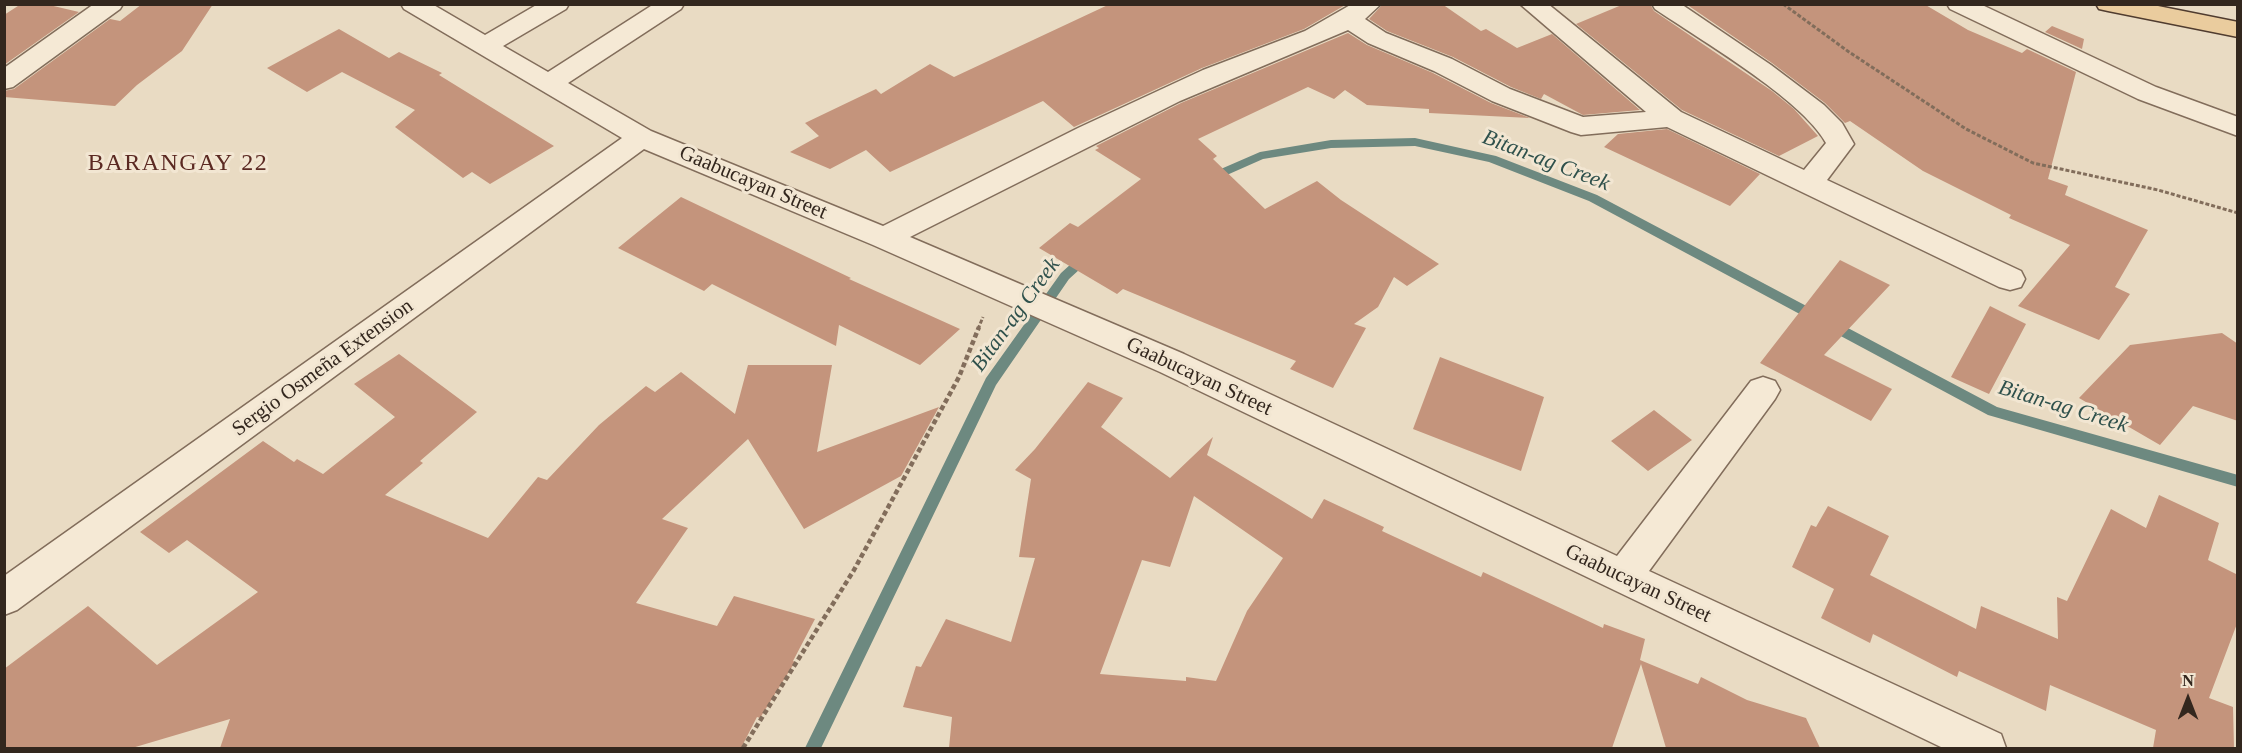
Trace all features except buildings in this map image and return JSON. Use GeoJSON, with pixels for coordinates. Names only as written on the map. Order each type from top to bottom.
{"type":"FeatureCollection","features":[{"type":"Feature","properties":{"kind":"main road"},"geometry":{"type":"LineString","coordinates":[[2108,4],[2238,30]]}},
{"type":"Feature","properties":{"kind":"street"},"geometry":{"type":"LineString","coordinates":[[4,81],[111,4]]}},
{"type":"Feature","properties":{"kind":"street","name":"Gaabucayan Street"},"geometry":{"type":"LineString","coordinates":[[413,4],[641,137],[884,238],[1172,363],[1986,748]]}},
{"type":"Feature","properties":{"kind":"street"},"geometry":{"type":"LineString","coordinates":[[484,46],[557,4]]}},
{"type":"Feature","properties":{"kind":"street"},"geometry":{"type":"LineString","coordinates":[[549,83],[672,4]]}},
{"type":"Feature","properties":{"kind":"street"},"geometry":{"type":"LineString","coordinates":[[1532,4],[1671,118],[2010,279]]}},
{"type":"Feature","properties":{"kind":"street"},"geometry":{"type":"LineString","coordinates":[[1664,4],[1798,97],[1832,127],[1839,136],[1840,144],[1809,183]]}},
{"type":"Feature","properties":{"kind":"street"},"geometry":{"type":"LineString","coordinates":[[1959,4],[2147,93],[2238,127]]}},
{"type":"Feature","properties":{"kind":"street"},"geometry":{"type":"LineString","coordinates":[[884,238],[1088,134],[1214,75],[1360,12],[1377,38],[1443,65],[1501,95],[1581,126],[1671,118]]}},
{"type":"Feature","properties":{"kind":"street","name":"Sergio Osmeña Extension"},"geometry":{"type":"LineString","coordinates":[[4,598],[641,137]]}},
{"type":"Feature","properties":{"kind":"street"},"geometry":{"type":"LineString","coordinates":[[1623,578],[1763,390]]}},
{"type":"Feature","properties":{"kind":"path"},"geometry":{"type":"LineString","coordinates":[[1783,4],[1849,52],[1966,129],[2033,164],[2158,190],[2238,213]]}},
{"type":"Feature","properties":{"kind":"path"},"geometry":{"type":"LineString","coordinates":[[743,748],[854,570],[959,377],[1000,289]]}},
{"type":"Feature","properties":{"kind":"waterway","name":"Bitan-ag Creek"},"geometry":{"type":"LineString","coordinates":[[1211,178],[1260,156],[1331,144],[1415,142],[1492,159],[1593,198],[1993,411],[2238,481]]}},
{"type":"Feature","properties":{"kind":"waterway","name":"Bitan-ag Creek"},"geometry":{"type":"LineString","coordinates":[[813,748],[991,382],[1065,276],[1086,257]]}},
{"type":"Feature","properties":{"kind":"district","name":"BARANGAY 22"},"geometry":{"type":"Point","coordinates":[178,164]}}]}
